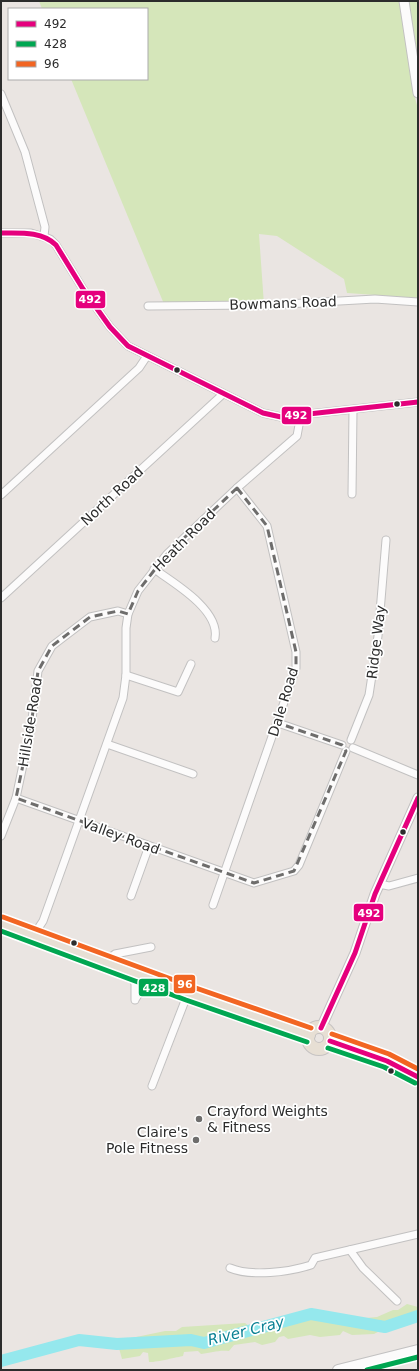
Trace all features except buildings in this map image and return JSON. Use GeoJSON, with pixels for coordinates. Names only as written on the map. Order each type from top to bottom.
{"type":"FeatureCollection","features":[{"type":"Feature","properties":{"kind":"main road"},"geometry":{"type":"LineString","coordinates":[[1,924],[188,993],[309,1035]]}},
{"type":"Feature","properties":{"kind":"main road"},"geometry":{"type":"LineString","coordinates":[[321,1028],[328,1032],[330,1041],[325,1048],[316,1049],[310,1043],[309,1035],[314,1029],[321,1028]]}},
{"type":"Feature","properties":{"kind":"main road"},"geometry":{"type":"LineString","coordinates":[[330,1041],[387,1061],[418,1077]]}},
{"type":"Feature","properties":{"kind":"main road"},"geometry":{"type":"LineString","coordinates":[[338,1370],[418,1350]]}},
{"type":"Feature","properties":{"kind":"street"},"geometry":{"type":"LineString","coordinates":[[404,1],[418,93]]}},
{"type":"Feature","properties":{"kind":"street"},"geometry":{"type":"LineString","coordinates":[[1,94],[25,152],[45,227],[44,236]]}},
{"type":"Feature","properties":{"kind":"street"},"geometry":{"type":"LineString","coordinates":[[1,233],[32,233],[44,236],[56,246],[83,288],[118,337],[128,346],[263,413],[281,417],[298,416],[418,402]]}},
{"type":"Feature","properties":{"kind":"street","name":"Bowmans Road"},"geometry":{"type":"LineString","coordinates":[[148,306],[268,305],[375,299],[418,302]]}},
{"type":"Feature","properties":{"kind":"street"},"geometry":{"type":"LineString","coordinates":[[1,495],[139,368],[148,356]]}},
{"type":"Feature","properties":{"kind":"street","name":"North Road"},"geometry":{"type":"LineString","coordinates":[[1,598],[223,394]]}},
{"type":"Feature","properties":{"kind":"street"},"geometry":{"type":"LineString","coordinates":[[352,494],[353,410]]}},
{"type":"Feature","properties":{"kind":"street","name":"Heath Road"},"geometry":{"type":"LineString","coordinates":[[38,937],[123,698],[126,675],[126,628],[128,614],[138,592],[154,569],[167,554],[237,488],[297,436],[299,424],[298,416]]}},
{"type":"Feature","properties":{"kind":"street","name":"Dale Road"},"geometry":{"type":"LineString","coordinates":[[214,905],[296,668],[296,652],[267,526],[237,488]]}},
{"type":"Feature","properties":{"kind":"street","name":"Ridge Way"},"geometry":{"type":"LineString","coordinates":[[352,744],[369,695],[378,636],[386,540]]}},
{"type":"Feature","properties":{"kind":"street"},"geometry":{"type":"LineString","coordinates":[[154,569],[203,606],[215,626],[215,638]]}},
{"type":"Feature","properties":{"kind":"street","name":"Hillside Road"},"geometry":{"type":"LineString","coordinates":[[1,836],[16,798],[31,727],[38,671],[52,646],[90,617],[118,612],[128,614]]}},
{"type":"Feature","properties":{"kind":"street"},"geometry":{"type":"LineString","coordinates":[[126,675],[178,692],[191,664]]}},
{"type":"Feature","properties":{"kind":"street"},"geometry":{"type":"LineString","coordinates":[[278,723],[351,750],[352,744],[418,775]]}},
{"type":"Feature","properties":{"kind":"street"},"geometry":{"type":"LineString","coordinates":[[107,744],[193,774]]}},
{"type":"Feature","properties":{"kind":"street"},"geometry":{"type":"LineString","coordinates":[[225,873],[254,883],[294,871],[299,864],[344,748]]}},
{"type":"Feature","properties":{"kind":"street","name":"Valley Road"},"geometry":{"type":"LineString","coordinates":[[16,798],[225,873]]}},
{"type":"Feature","properties":{"kind":"street"},"geometry":{"type":"LineString","coordinates":[[321,1028],[355,953],[379,884],[418,798]]}},
{"type":"Feature","properties":{"kind":"street"},"geometry":{"type":"LineString","coordinates":[[131,896],[149,846]]}},
{"type":"Feature","properties":{"kind":"street"},"geometry":{"type":"LineString","coordinates":[[379,884],[390,886],[418,878]]}},
{"type":"Feature","properties":{"kind":"street"},"geometry":{"type":"LineString","coordinates":[[106,963],[115,954],[151,947]]}},
{"type":"Feature","properties":{"kind":"street"},"geometry":{"type":"LineString","coordinates":[[130,972],[135,984],[135,1000],[140,990],[155,981]]}},
{"type":"Feature","properties":{"kind":"street"},"geometry":{"type":"LineString","coordinates":[[152,1086],[188,993]]}},
{"type":"Feature","properties":{"kind":"street"},"geometry":{"type":"LineString","coordinates":[[230,1268],[240,1272],[292,1271],[311,1265],[315,1258],[418,1234]]}},
{"type":"Feature","properties":{"kind":"street"},"geometry":{"type":"LineString","coordinates":[[350,1250],[364,1268],[397,1301]]}},
{"type":"Feature","properties":{"kind":"highlighted area"},"geometry":{"type":"Polygon","coordinates":[[[237,488],[267,526],[296,652],[296,668],[278,723],[342,745],[346,751],[294,871],[254,883],[16,798],[31,727],[38,671],[52,646],[90,617],[118,611],[128,614],[138,591],[167,554],[237,488]]]}},
{"type":"Feature","properties":{"kind":"green space"},"geometry":{"type":"Polygon","coordinates":[[[39,1],[418,1],[418,93],[414,94],[418,109],[418,298],[347,293],[344,279],[277,236],[259,234],[264,305],[164,304],[71,80],[148,80],[148,8],[42,8],[39,1]]]}},
{"type":"Feature","properties":{"kind":"green space"},"geometry":{"type":"Polygon","coordinates":[[[407,1304],[418,1307],[418,1319],[412,1321],[403,1319],[374,1334],[352,1335],[343,1331],[340,1335],[320,1337],[310,1335],[288,1339],[284,1336],[279,1337],[275,1342],[262,1345],[255,1342],[234,1345],[229,1351],[201,1354],[198,1351],[184,1352],[183,1356],[151,1362],[149,1362],[148,1353],[143,1352],[140,1356],[122,1359],[117,1341],[165,1331],[176,1331],[182,1327],[245,1323],[249,1326],[315,1311],[366,1318],[377,1317],[393,1310],[398,1310],[407,1304]]]}},
{"type":"Feature","properties":{"kind":"waterway","name":"River Cray"},"geometry":{"type":"LineString","coordinates":[[1,1361],[79,1340],[117,1344],[191,1340],[204,1343],[311,1314],[385,1327],[418,1316]]}},
{"type":"Feature","properties":{"kind":"transit line","name":"492"},"geometry":{"type":"LineString","coordinates":[[1,233],[30,234],[50,240],[56,245],[83,289],[110,327],[128,346],[263,413],[281,417],[418,402]]}},
{"type":"Feature","properties":{"kind":"transit line","name":"492"},"geometry":{"type":"LineString","coordinates":[[321,1028],[355,953],[375,894],[418,798]]}},
{"type":"Feature","properties":{"kind":"transit line","name":"96"},"geometry":{"type":"LineString","coordinates":[[3,917],[190,986],[311,1028]]}},
{"type":"Feature","properties":{"kind":"transit line","name":"428"},"geometry":{"type":"LineString","coordinates":[[1,931],[186,1000],[307,1042]]}},
{"type":"Feature","properties":{"kind":"transit line","name":"96"},"geometry":{"type":"LineString","coordinates":[[332,1034],[389,1054],[418,1069]]}},
{"type":"Feature","properties":{"kind":"transit line","name":"492"},"geometry":{"type":"LineString","coordinates":[[330,1041],[387,1061],[418,1077]]}},
{"type":"Feature","properties":{"kind":"transit line","name":"428"},"geometry":{"type":"LineString","coordinates":[[328,1048],[384,1067],[415,1083]]}},
{"type":"Feature","properties":{"kind":"transit line","name":"428"},"geometry":{"type":"LineString","coordinates":[[367,1370],[418,1357]]}},
{"type":"Feature","properties":{"kind":"place","name":"Crayford Weights & Fitness"},"geometry":{"type":"Point","coordinates":[199,1119]}},
{"type":"Feature","properties":{"kind":"place","name":"Claire's Pole Fitness"},"geometry":{"type":"Point","coordinates":[196,1140]}}]}
